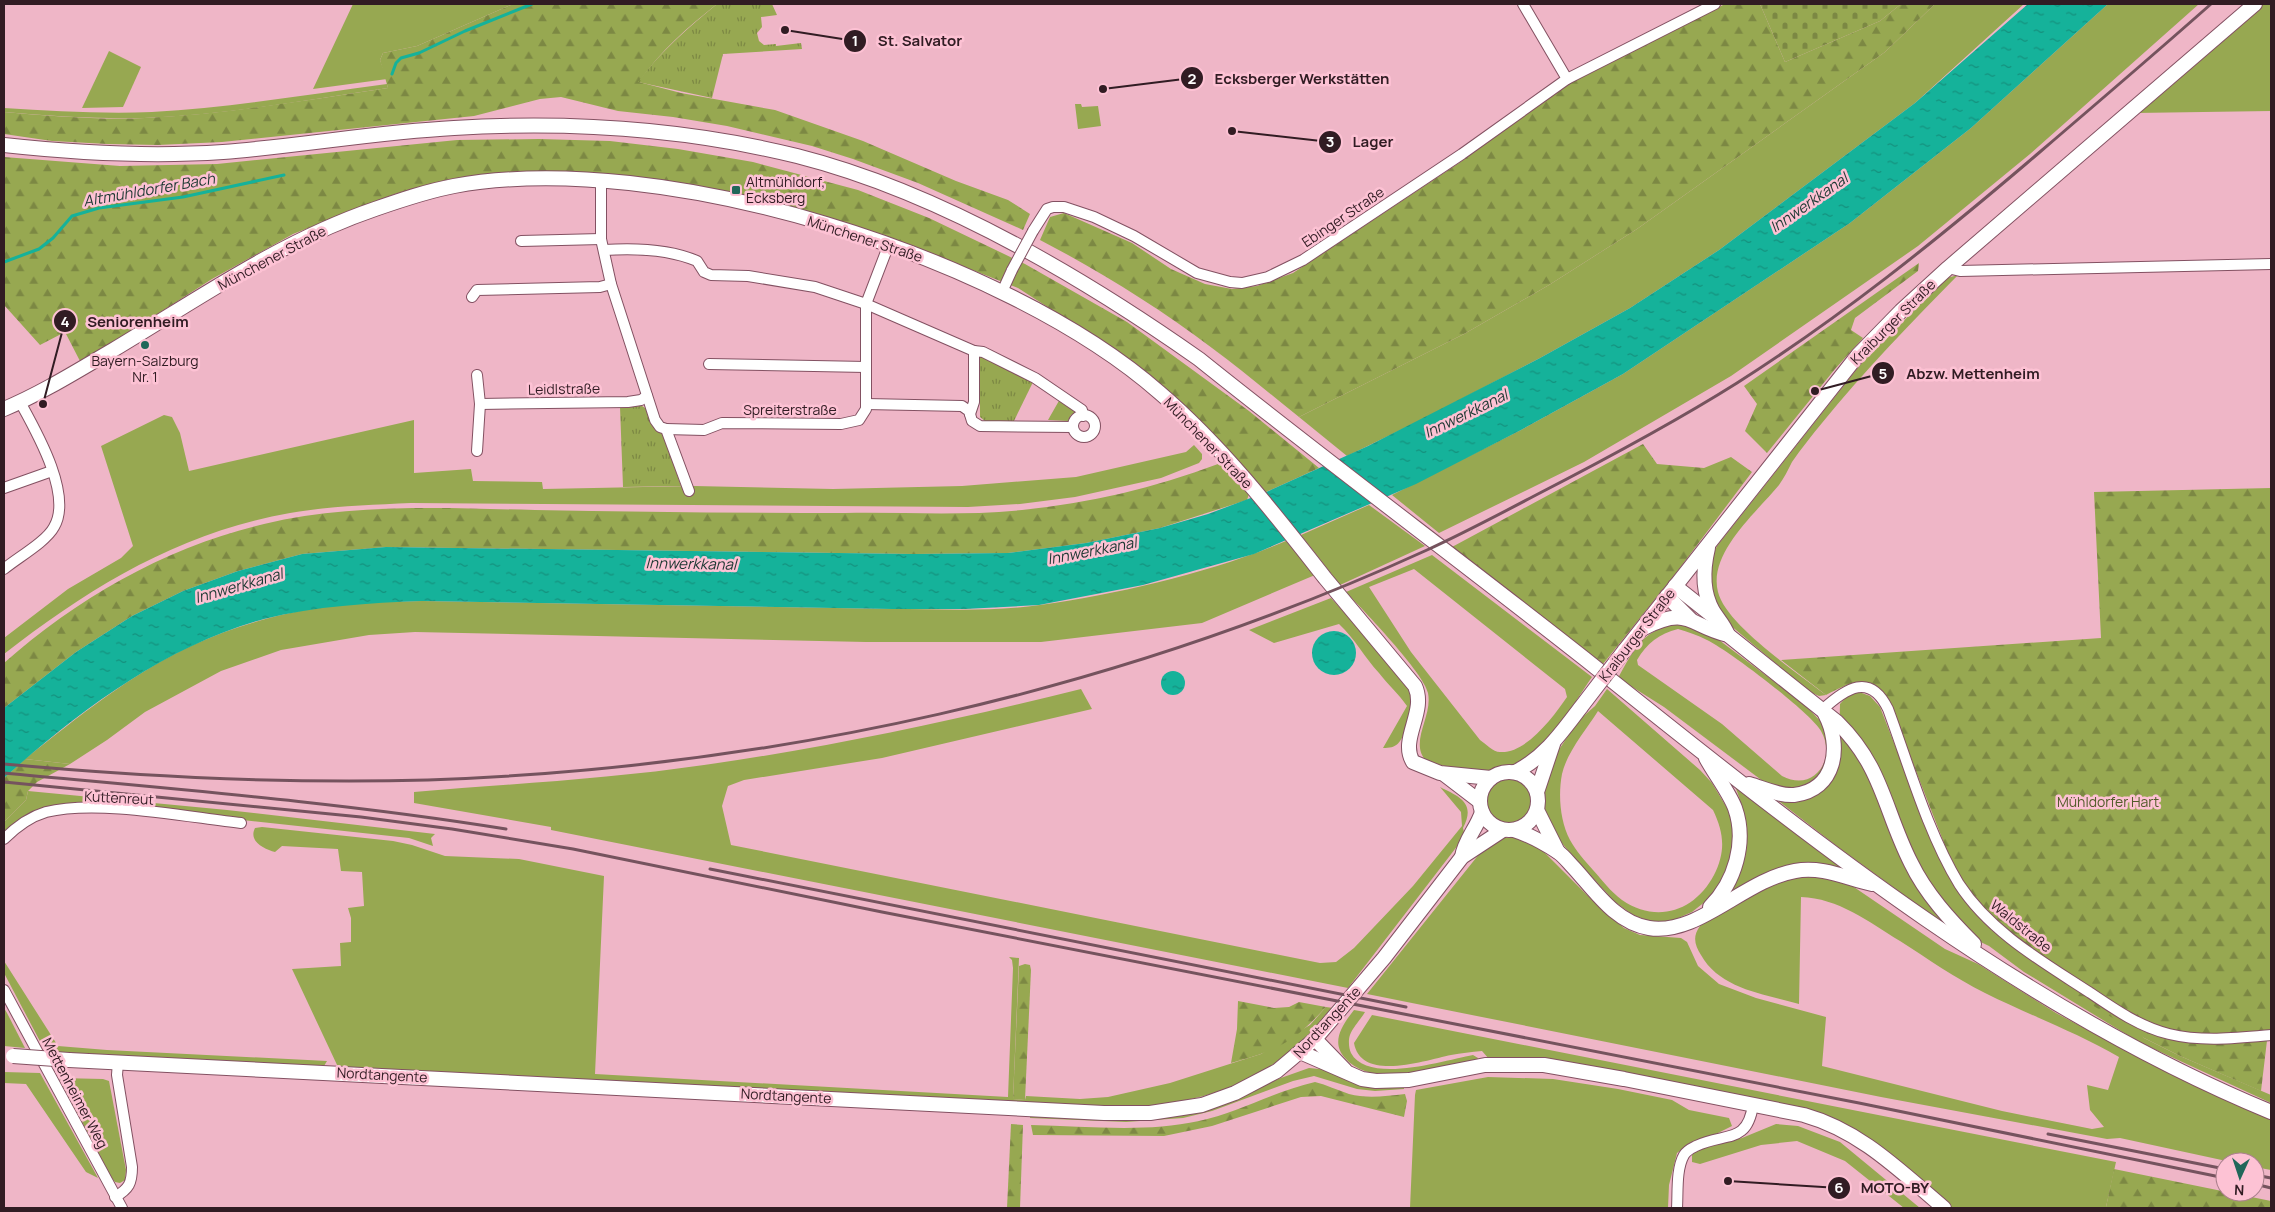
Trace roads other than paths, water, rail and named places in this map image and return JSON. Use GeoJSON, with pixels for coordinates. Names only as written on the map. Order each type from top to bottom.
{"type":"FeatureCollection","features":[{"type":"Feature","properties":{"kind":"main road","name":"Kraiburger Straße"},"geometry":{"type":"LineString","coordinates":[[1515,772],[1523,768],[1553,744],[1671,591],[1858,355],[1900,311],[2255,4]]}},
{"type":"Feature","properties":{"kind":"main road"},"geometry":{"type":"LineString","coordinates":[[4,145],[76,152],[172,154],[224,152],[449,128],[572,124],[673,133],[736,143],[791,155],[870,179],[936,206],[1060,269],[1133,313],[1199,359],[1741,782],[1878,885],[1989,962],[2081,1019],[2192,1076],[2271,1112]]}},
{"type":"Feature","properties":{"kind":"main road","name":"Münchener Straße"},"geometry":{"type":"LineString","coordinates":[[4,409],[74,373],[278,252],[320,231],[370,211],[427,192],[469,184],[542,179],[601,181],[680,190],[726,199],[825,224],[888,244],[1002,292],[1043,313],[1130,368],[1186,417],[1233,465],[1415,686],[1420,701],[1408,753],[1413,762],[1418,766],[1440,773],[1455,781],[1480,806]]}},
{"type":"Feature","properties":{"kind":"main road"},"geometry":{"type":"LineString","coordinates":[[1709,545],[1705,561],[1705,588],[1713,611],[1726,630]]}},
{"type":"Feature","properties":{"kind":"main road"},"geometry":{"type":"LineString","coordinates":[[1671,591],[1690,619]]}},
{"type":"Feature","properties":{"kind":"main road"},"geometry":{"type":"LineString","coordinates":[[1671,591],[1726,630],[1850,735],[1873,769],[1901,843],[1923,884],[1951,920],[1989,962]]}},
{"type":"Feature","properties":{"kind":"main road"},"geometry":{"type":"LineString","coordinates":[[1642,629],[1669,618],[1690,619],[1717,632],[1726,630]]}},
{"type":"Feature","properties":{"kind":"main road"},"geometry":{"type":"LineString","coordinates":[[1741,782],[1792,795],[1809,790],[1823,781],[1833,765],[1835,747],[1834,735],[1822,710]]}},
{"type":"Feature","properties":{"kind":"main road","name":"Kraiburger Straße"},"geometry":{"type":"LineString","coordinates":[[1537,792],[1553,744]]}},
{"type":"Feature","properties":{"kind":"main road"},"geometry":{"type":"LineString","coordinates":[[1702,915],[1716,902],[1731,877],[1739,850],[1740,834],[1734,807],[1704,753]]}},
{"type":"Feature","properties":{"kind":"main road"},"geometry":{"type":"LineString","coordinates":[[1558,852],[1537,810],[1537,792],[1529,779],[1515,772],[1502,772],[1491,778],[1482,788],[1480,806],[1490,824],[1529,835],[1558,852],[1610,907],[1630,923],[1648,928],[1674,928],[1702,915],[1755,885],[1795,871],[1831,872],[1878,885]]}},
{"type":"Feature","properties":{"kind":"main road","name":"Münchener Straße"},"geometry":{"type":"LineString","coordinates":[[1440,773],[1491,778]]}},
{"type":"Feature","properties":{"kind":"main road","name":"Nordtangente"},"geometry":{"type":"LineString","coordinates":[[1462,857],[1478,824],[1480,806]]}},
{"type":"Feature","properties":{"kind":"main road"},"geometry":{"type":"LineString","coordinates":[[1509,830],[1529,823],[1537,810]]}},
{"type":"Feature","properties":{"kind":"main road","name":"Nordtangente"},"geometry":{"type":"LineString","coordinates":[[8,1056],[1130,1114],[1184,1109],[1219,1100],[1277,1070],[1300,1052],[1315,1038],[1384,958],[1462,857],[1509,830]]}},
{"type":"Feature","properties":{"kind":"main road"},"geometry":{"type":"LineString","coordinates":[[1315,1038],[1336,1058],[1345,1070]]}},
{"type":"Feature","properties":{"kind":"main road"},"geometry":{"type":"LineString","coordinates":[[1300,1052],[1319,1062],[1345,1070],[1362,1079],[1385,1082],[1409,1080],[1484,1065],[1544,1065],[1596,1073],[1820,1119],[1851,1133],[1944,1208]]}},
{"type":"Feature","properties":{"kind":"street"},"geometry":{"type":"LineString","coordinates":[[1523,4],[1567,79]]}},
{"type":"Feature","properties":{"kind":"street","name":"Ebinger Straße"},"geometry":{"type":"LineString","coordinates":[[1002,292],[1033,231],[1047,209],[1053,207],[1064,207],[1094,217],[1134,236],[1197,273],[1230,282],[1255,282],[1303,260],[1462,154],[1567,79],[1716,4]]}},
{"type":"Feature","properties":{"kind":"street"},"geometry":{"type":"LineString","coordinates":[[601,181],[601,240],[611,284],[657,424],[666,429],[688,490]]}},
{"type":"Feature","properties":{"kind":"street"},"geometry":{"type":"LineString","coordinates":[[521,240],[601,240]]}},
{"type":"Feature","properties":{"kind":"street"},"geometry":{"type":"LineString","coordinates":[[888,244],[866,304],[866,404],[962,406],[967,408],[972,421],[980,426],[1073,427]]}},
{"type":"Feature","properties":{"kind":"street"},"geometry":{"type":"LineString","coordinates":[[604,250],[624,249],[667,253],[697,261],[704,272],[711,275],[748,276],[781,280],[815,287],[866,304],[974,351],[983,352],[1035,378],[1082,410],[1083,416]]}},
{"type":"Feature","properties":{"kind":"street"},"geometry":{"type":"LineString","coordinates":[[1948,268],[1960,272],[2271,264]]}},
{"type":"Feature","properties":{"kind":"street"},"geometry":{"type":"LineString","coordinates":[[472,297],[477,290],[600,287],[611,284]]}},
{"type":"Feature","properties":{"kind":"street"},"geometry":{"type":"LineString","coordinates":[[970,414],[974,402],[974,351]]}},
{"type":"Feature","properties":{"kind":"street"},"geometry":{"type":"LineString","coordinates":[[708,364],[866,367]]}},
{"type":"Feature","properties":{"kind":"street"},"geometry":{"type":"LineString","coordinates":[[476,375],[480,404],[477,451]]}},
{"type":"Feature","properties":{"kind":"street","name":"Leidlstraße"},"geometry":{"type":"LineString","coordinates":[[480,404],[628,402],[641,400],[647,396]]}},
{"type":"Feature","properties":{"kind":"street"},"geometry":{"type":"LineString","coordinates":[[4,569],[54,528],[59,509],[52,471],[45,450],[20,402]]}},
{"type":"Feature","properties":{"kind":"street","name":"Spreiterstraße"},"geometry":{"type":"LineString","coordinates":[[666,429],[704,430],[722,423],[849,423],[859,420],[866,404]]}},
{"type":"Feature","properties":{"kind":"street"},"geometry":{"type":"LineString","coordinates":[[1083,416],[1093,420],[1095,426],[1092,433],[1086,437],[1079,436],[1073,427],[1077,418],[1083,416]]}},
{"type":"Feature","properties":{"kind":"street"},"geometry":{"type":"LineString","coordinates":[[4,488],[52,471]]}},
{"type":"Feature","properties":{"kind":"street","name":"Waldstraße"},"geometry":{"type":"LineString","coordinates":[[1822,710],[1832,700],[1855,687],[1873,689],[1880,695],[1888,709],[1934,832],[1953,873],[1966,894],[1984,915],[2025,949],[2124,1015],[2156,1030],[2169,1034],[2206,1038],[2271,1035]]}},
{"type":"Feature","properties":{"kind":"street","name":"Kuttenreut"},"geometry":{"type":"LineString","coordinates":[[4,839],[23,823],[44,813],[56,810],[107,809],[242,823]]}},
{"type":"Feature","properties":{"kind":"street","name":"Mettenheimer Weg"},"geometry":{"type":"LineString","coordinates":[[4,990],[122,1208]]}},
{"type":"Feature","properties":{"kind":"street"},"geometry":{"type":"LineString","coordinates":[[115,1197],[129,1188],[132,1179],[132,1167],[117,1075],[118,1062]]}},
{"type":"Feature","properties":{"kind":"street"},"geometry":{"type":"LineString","coordinates":[[1677,1208],[1680,1167],[1687,1151],[1706,1141],[1730,1136],[1743,1130],[1751,1118],[1753,1105]]}},
{"type":"Feature","properties":{"kind":"water","name":"Innwerkkanal"},"geometry":{"type":"Polygon","coordinates":[[[2028,4],[2108,4],[1971,128],[1850,223],[1623,374],[1521,430],[1416,484],[1254,554],[1143,585],[1039,605],[965,609],[892,609],[422,601],[362,604],[303,611],[264,619],[227,631],[192,646],[158,664],[93,705],[4,778],[4,708],[76,652],[132,616],[183,591],[238,571],[302,554],[386,547],[914,554],[1008,553],[1086,543],[1160,528],[1208,514],[1264,493],[1368,446],[1540,358],[1630,308],[1719,250],[1915,103],[2028,4]]]}},
{"type":"Feature","properties":{"kind":"water"},"geometry":{"type":"Polygon","coordinates":[[[1330,631],[1338,631],[1350,637],[1356,653],[1350,669],[1338,675],[1330,675],[1318,669],[1312,657],[1312,649],[1318,637],[1330,631]]]}},
{"type":"Feature","properties":{"kind":"water"},"geometry":{"type":"Polygon","coordinates":[[[1168,671],[1178,671],[1185,678],[1185,688],[1178,695],[1168,695],[1161,688],[1161,678],[1168,671]]]}},
{"type":"Feature","properties":{"kind":"waterway","name":"Altmühldorfer Bach"},"geometry":{"type":"LineString","coordinates":[[392,74],[396,63],[401,58],[419,53],[465,31],[532,4]]}},
{"type":"Feature","properties":{"kind":"waterway","name":"Altmühldorfer Bach"},"geometry":{"type":"LineString","coordinates":[[4,262],[39,249],[53,238],[72,216],[99,208],[183,197],[284,175]]}},
{"type":"Feature","properties":{"kind":"railway"},"geometry":{"type":"LineString","coordinates":[[4,764],[163,776],[322,781],[428,780],[557,773],[685,759],[813,740],[939,714],[1064,682],[1187,645],[1308,600],[1441,544],[1612,455],[1688,413],[1737,383],[1813,332],[1922,250],[2027,163],[2211,4]]}},
{"type":"Feature","properties":{"kind":"railway"},"geometry":{"type":"LineString","coordinates":[[4,773],[381,811],[506,829]]}},
{"type":"Feature","properties":{"kind":"railway"},"geometry":{"type":"LineString","coordinates":[[4,782],[361,817],[452,829],[573,849],[882,912],[1859,1103],[2215,1176]]}},
{"type":"Feature","properties":{"kind":"railway"},"geometry":{"type":"LineString","coordinates":[[710,869],[1406,1007]]}},
{"type":"Feature","properties":{"kind":"railway"},"geometry":{"type":"LineString","coordinates":[[2048,1134],[2215,1167]]}},
{"type":"Feature","properties":{"kind":"railway"},"geometry":{"type":"LineString","coordinates":[[2265,1177],[2271,1178]]}},
{"type":"Feature","properties":{"kind":"railway"},"geometry":{"type":"LineString","coordinates":[[2265,1186],[2271,1188]]}},
{"type":"Feature","properties":{"kind":"place","name":"St. Salvator"},"geometry":{"type":"Point","coordinates":[785,30]}},
{"type":"Feature","properties":{"kind":"place","name":"Ecksberger Werkstätten"},"geometry":{"type":"Point","coordinates":[1103,89]}},
{"type":"Feature","properties":{"kind":"place","name":"Lager"},"geometry":{"type":"Point","coordinates":[1232,131]}},
{"type":"Feature","properties":{"kind":"place","name":"Altmühldorf, Ecksberg"},"geometry":{"type":"Point","coordinates":[736,190]}},
{"type":"Feature","properties":{"kind":"place","name":"Bayern-Salzburg Nr. 1"},"geometry":{"type":"Point","coordinates":[145,345]}},
{"type":"Feature","properties":{"kind":"place","name":"Abzw. Mettenheim"},"geometry":{"type":"Point","coordinates":[1815,391]}},
{"type":"Feature","properties":{"kind":"place","name":"Seniorenheim"},"geometry":{"type":"Point","coordinates":[43,404]}},
{"type":"Feature","properties":{"kind":"place","name":"MOTO-BY"},"geometry":{"type":"Point","coordinates":[1728,1181]}},
{"type":"Feature","properties":{"kind":"park label","name":"Mühldorfer Hart"},"geometry":{"type":"Point","coordinates":[2108,802]}}]}
